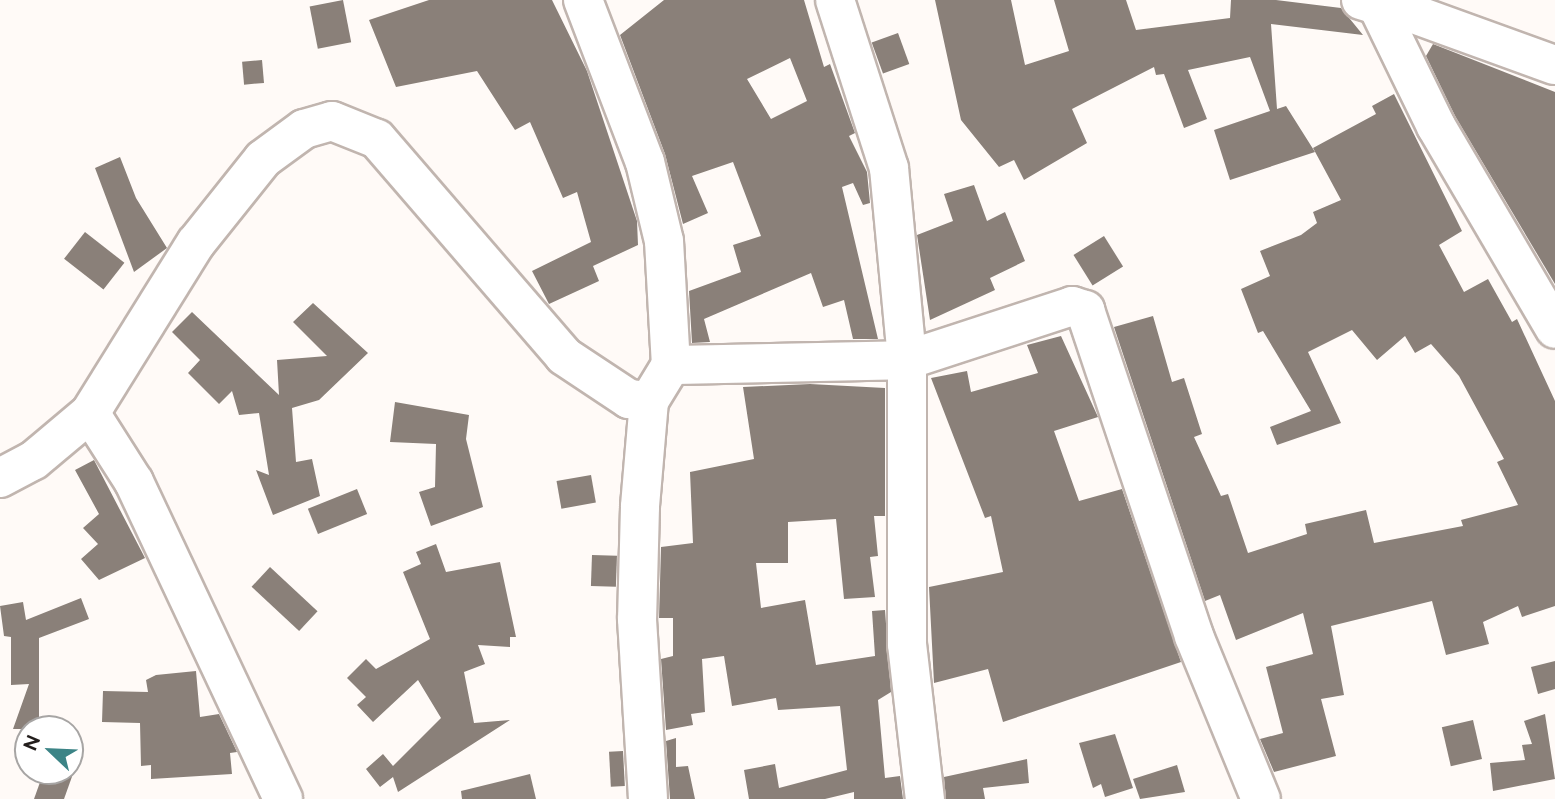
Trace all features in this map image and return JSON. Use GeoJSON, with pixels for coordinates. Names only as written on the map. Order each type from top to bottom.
{"type":"FeatureCollection","features":[{"type":"Feature","properties":{"kind":"street"},"geometry":{"type":"LineString","coordinates":[[583,0],[658,209],[671,365],[649,401],[637,619],[648,799]]}},
{"type":"Feature","properties":{"kind":"street"},"geometry":{"type":"LineString","coordinates":[[835,0],[884,140],[907,360],[906,645],[925,799]]}},
{"type":"Feature","properties":{"kind":"street"},"geometry":{"type":"LineString","coordinates":[[1371,2],[1555,65]]}},
{"type":"Feature","properties":{"kind":"street"},"geometry":{"type":"LineString","coordinates":[[1371,2],[1436,126],[1555,329]]}},
{"type":"Feature","properties":{"kind":"street"},"geometry":{"type":"LineString","coordinates":[[0,478],[34,460],[90,413],[196,243],[263,159],[304,129],[332,121],[377,139],[564,356],[629,399],[649,401]]}},
{"type":"Feature","properties":{"kind":"street"},"geometry":{"type":"LineString","coordinates":[[671,365],[907,360],[1072,306],[1088,314],[1194,636],[1261,799]]}},
{"type":"Feature","properties":{"kind":"street"},"geometry":{"type":"LineString","coordinates":[[90,413],[134,482],[283,799]]}},
{"type":"Feature","properties":{"kind":"building"},"geometry":{"type":"Polygon","coordinates":[[[343,0],[351,42],[318,49],[310,6],[343,0]]]}},
{"type":"Feature","properties":{"kind":"building"},"geometry":{"type":"Polygon","coordinates":[[[429,0],[552,0],[587,71],[637,221],[638,245],[593,266],[599,281],[549,304],[532,271],[591,242],[577,192],[563,198],[530,122],[515,130],[477,71],[396,87],[369,20],[429,0]]]}},
{"type":"Feature","properties":{"kind":"building"},"geometry":{"type":"Polygon","coordinates":[[[664,0],[804,0],[824,67],[830,64],[855,133],[849,136],[867,172],[870,203],[863,205],[853,183],[842,187],[878,339],[853,339],[844,300],[823,307],[811,273],[704,319],[710,342],[692,343],[689,291],[741,272],[733,245],[761,236],[733,162],[692,176],[708,213],[683,224],[665,154],[620,35],[664,0]],[[790,58],[747,79],[771,119],[807,101],[790,58]]]}},
{"type":"Feature","properties":{"kind":"building"},"geometry":{"type":"Polygon","coordinates":[[[935,0],[1011,0],[1025,65],[1069,51],[1054,0],[1126,0],[1136,30],[1230,18],[1231,0],[1276,0],[1341,8],[1363,35],[1271,24],[1277,109],[1286,106],[1315,152],[1230,180],[1214,130],[1270,111],[1250,57],[1188,70],[1207,119],[1184,128],[1164,74],[1156,75],[1154,67],[1072,109],[1087,143],[1024,180],[1014,160],[999,167],[961,120],[935,0]]]}},
{"type":"Feature","properties":{"kind":"building"},"geometry":{"type":"Polygon","coordinates":[[[898,33],[909,64],[883,74],[872,43],[898,33]]]}},
{"type":"Feature","properties":{"kind":"building"},"geometry":{"type":"Polygon","coordinates":[[[1433,44],[1555,92],[1555,284],[1455,116],[1426,56],[1433,44]]]}},
{"type":"Feature","properties":{"kind":"building"},"geometry":{"type":"Polygon","coordinates":[[[262,60],[264,83],[244,85],[242,62],[262,60]]]}},
{"type":"Feature","properties":{"kind":"building"},"geometry":{"type":"Polygon","coordinates":[[[1394,94],[1462,231],[1439,245],[1464,292],[1488,279],[1512,322],[1517,319],[1555,401],[1555,606],[1522,617],[1518,606],[1483,622],[1489,644],[1446,655],[1432,601],[1331,626],[1344,695],[1321,699],[1336,756],[1274,772],[1260,739],[1283,733],[1266,667],[1313,654],[1303,613],[1236,640],[1220,595],[1205,601],[1114,327],[1153,316],[1172,382],[1184,378],[1202,434],[1194,437],[1221,496],[1228,494],[1248,553],[1307,534],[1305,524],[1366,510],[1374,543],[1463,526],[1461,520],[1518,505],[1497,462],[1504,459],[1459,376],[1431,344],[1415,353],[1405,336],[1377,360],[1352,330],[1308,352],[1341,423],[1277,445],[1270,427],[1311,411],[1263,331],[1258,333],[1241,289],[1270,276],[1260,251],[1301,235],[1317,223],[1313,212],[1341,200],[1313,148],[1376,114],[1372,106],[1394,94]]]}},
{"type":"Feature","properties":{"kind":"building"},"geometry":{"type":"Polygon","coordinates":[[[120,157],[136,198],[167,248],[134,272],[95,168],[120,157]]]}},
{"type":"Feature","properties":{"kind":"building"},"geometry":{"type":"Polygon","coordinates":[[[974,185],[987,221],[1005,212],[1025,261],[990,278],[995,290],[930,320],[917,235],[953,221],[944,194],[974,185]]]}},
{"type":"Feature","properties":{"kind":"building"},"geometry":{"type":"Polygon","coordinates":[[[85,232],[124,263],[103,290],[64,259],[85,232]]]}},
{"type":"Feature","properties":{"kind":"building"},"geometry":{"type":"Polygon","coordinates":[[[1104,236],[1123,267],[1093,286],[1073,255],[1104,236]]]}},
{"type":"Feature","properties":{"kind":"building"},"geometry":{"type":"Polygon","coordinates":[[[313,303],[368,353],[319,400],[292,408],[296,462],[312,459],[320,496],[273,515],[256,470],[269,475],[259,413],[239,415],[232,391],[219,404],[188,373],[200,360],[172,332],[192,312],[279,395],[277,360],[327,356],[293,322],[313,303]]]}},
{"type":"Feature","properties":{"kind":"building"},"geometry":{"type":"Polygon","coordinates":[[[1061,336],[1098,417],[1054,431],[1079,501],[1122,489],[1181,662],[1003,722],[988,669],[934,683],[929,587],[1003,572],[991,516],[985,518],[931,378],[967,371],[971,392],[1038,373],[1027,345],[1061,336]]]}},
{"type":"Feature","properties":{"kind":"building"},"geometry":{"type":"Polygon","coordinates":[[[810,384],[885,388],[885,516],[874,516],[878,556],[870,557],[875,597],[844,599],[836,519],[788,522],[788,563],[756,563],[761,608],[805,600],[816,665],[875,656],[872,611],[885,610],[891,692],[878,700],[885,778],[900,776],[903,799],[854,799],[854,792],[825,799],[749,799],[744,770],[775,764],[779,788],[847,770],[840,706],[778,710],[776,698],[732,706],[724,656],[702,659],[705,712],[691,714],[693,725],[666,730],[661,659],[673,656],[673,618],[659,618],[661,547],[693,543],[690,472],[754,459],[743,387],[810,384]]]}},
{"type":"Feature","properties":{"kind":"building"},"geometry":{"type":"Polygon","coordinates":[[[395,402],[469,415],[466,439],[483,507],[431,526],[419,492],[435,487],[436,444],[390,442],[395,402]]]}},
{"type":"Feature","properties":{"kind":"building"},"geometry":{"type":"Polygon","coordinates":[[[94,460],[145,558],[99,580],[81,559],[98,544],[83,528],[99,514],[75,470],[94,460]]]}},
{"type":"Feature","properties":{"kind":"building"},"geometry":{"type":"Polygon","coordinates":[[[591,475],[596,503],[561,509],[557,481],[591,475]]]}},
{"type":"Feature","properties":{"kind":"building"},"geometry":{"type":"Polygon","coordinates":[[[357,489],[367,514],[318,534],[308,509],[357,489]]]}},
{"type":"Feature","properties":{"kind":"building"},"geometry":{"type":"Polygon","coordinates":[[[436,544],[446,572],[500,562],[516,637],[510,637],[510,647],[478,645],[485,664],[464,672],[474,723],[510,720],[398,792],[393,777],[380,787],[366,769],[383,754],[393,766],[441,718],[418,680],[373,722],[357,705],[366,697],[347,678],[366,659],[376,669],[430,639],[403,572],[421,564],[416,552],[436,544]]]}},
{"type":"Feature","properties":{"kind":"building"},"geometry":{"type":"Polygon","coordinates":[[[592,555],[617,556],[616,587],[591,586],[592,555]]]}},
{"type":"Feature","properties":{"kind":"building"},"geometry":{"type":"Polygon","coordinates":[[[270,567],[318,611],[299,631],[252,587],[270,567]]]}},
{"type":"Feature","properties":{"kind":"building"},"geometry":{"type":"Polygon","coordinates":[[[81,598],[89,619],[39,638],[39,715],[18,715],[29,684],[11,685],[11,637],[4,636],[0,606],[23,602],[26,620],[81,598]]]}},
{"type":"Feature","properties":{"kind":"building"},"geometry":{"type":"Polygon","coordinates":[[[1555,661],[1555,689],[1538,694],[1531,667],[1555,661]]]}},
{"type":"Feature","properties":{"kind":"building"},"geometry":{"type":"Polygon","coordinates":[[[196,671],[200,717],[219,714],[237,752],[230,753],[232,774],[151,779],[151,765],[141,766],[140,723],[102,722],[103,691],[148,692],[146,680],[156,675],[196,671]]]}},
{"type":"Feature","properties":{"kind":"building"},"geometry":{"type":"Polygon","coordinates":[[[1545,714],[1555,779],[1493,791],[1490,763],[1525,760],[1522,745],[1532,744],[1524,721],[1545,714]]]}},
{"type":"Feature","properties":{"kind":"building"},"geometry":{"type":"Polygon","coordinates":[[[1473,720],[1482,759],[1451,766],[1442,727],[1473,720]]]}},
{"type":"Feature","properties":{"kind":"building"},"geometry":{"type":"Polygon","coordinates":[[[1115,734],[1133,788],[1105,797],[1101,784],[1093,788],[1079,743],[1115,734]]]}},
{"type":"Feature","properties":{"kind":"building"},"geometry":{"type":"Polygon","coordinates":[[[676,738],[676,767],[688,766],[695,799],[670,799],[666,741],[676,738]]]}},
{"type":"Feature","properties":{"kind":"building"},"geometry":{"type":"Polygon","coordinates":[[[623,751],[625,786],[611,787],[609,752],[623,751]]]}},
{"type":"Feature","properties":{"kind":"building"},"geometry":{"type":"Polygon","coordinates":[[[1027,759],[1029,783],[983,788],[985,799],[946,799],[944,777],[1027,759]]]}},
{"type":"Feature","properties":{"kind":"building"},"geometry":{"type":"Polygon","coordinates":[[[1177,765],[1185,792],[1140,799],[1133,779],[1177,765]]]}},
{"type":"Feature","properties":{"kind":"building"},"geometry":{"type":"Polygon","coordinates":[[[530,774],[536,799],[462,799],[461,791],[530,774]]]}},
{"type":"Feature","properties":{"kind":"building"},"geometry":{"type":"Polygon","coordinates":[[[39,785],[69,785],[64,799],[34,799],[39,785]]]}}]}
